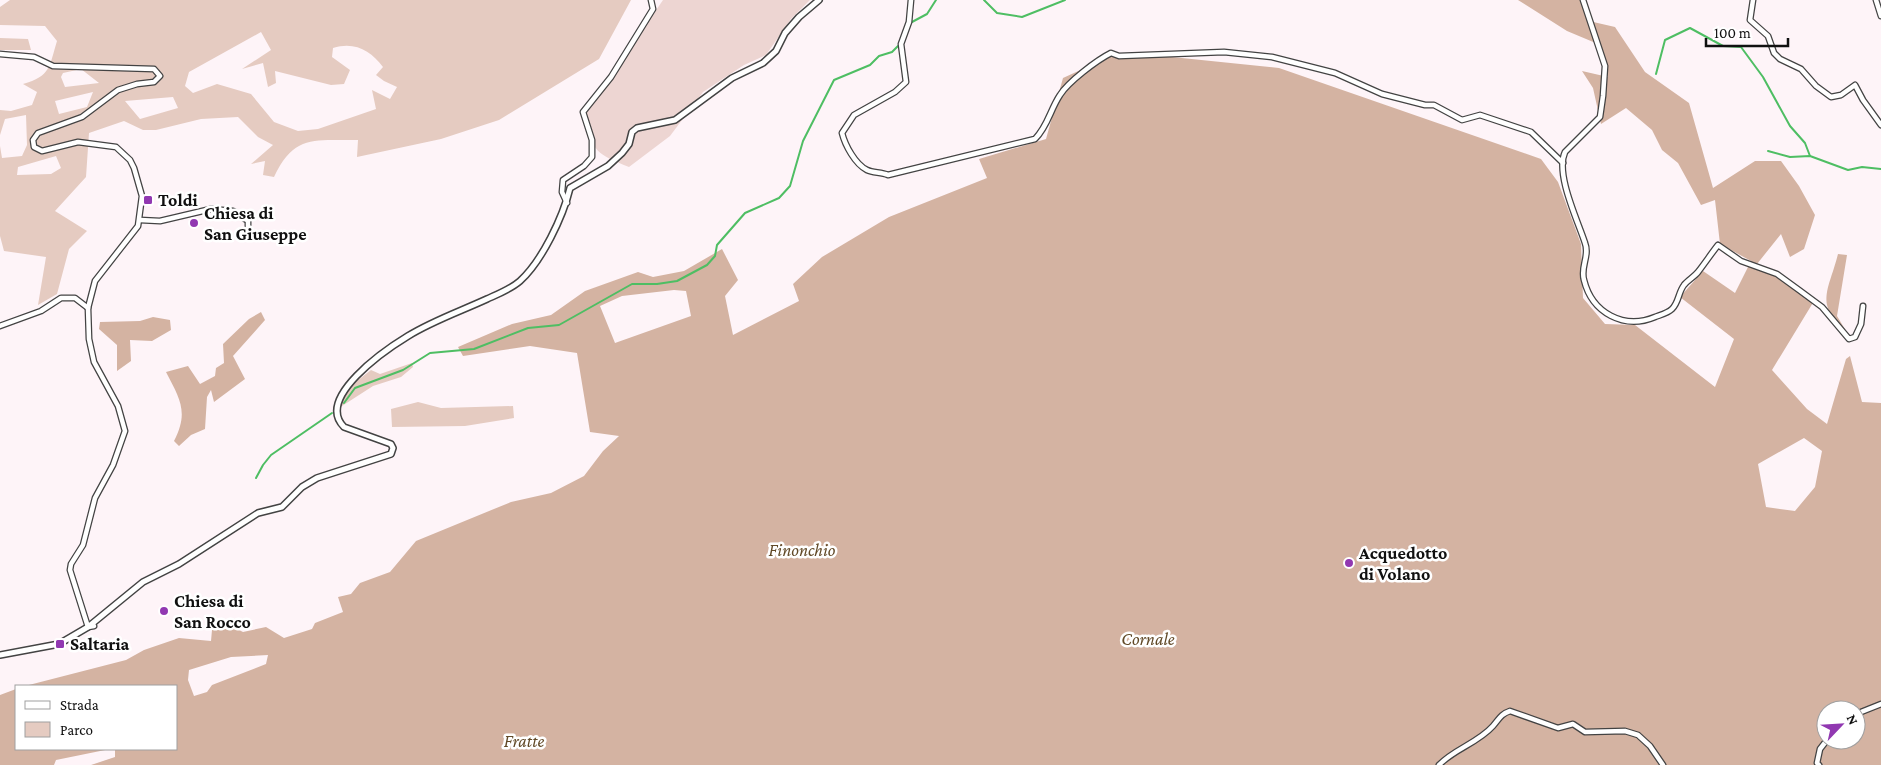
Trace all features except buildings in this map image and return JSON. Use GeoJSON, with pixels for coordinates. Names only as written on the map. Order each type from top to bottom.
{"type":"FeatureCollection","features":[{"type":"Feature","properties":{"kind":"street"},"geometry":{"type":"LineString","coordinates":[[567,203],[562,192],[563,180],[584,166],[592,157],[592,140],[583,112],[617,68],[653,9],[651,0]]}},
{"type":"Feature","properties":{"kind":"street"},"geometry":{"type":"LineString","coordinates":[[0,655],[59,644],[88,627],[143,582],[187,560],[258,513],[282,507],[302,487],[316,478],[392,454],[393,448],[391,444],[344,427],[339,422],[335,413],[336,407],[348,385],[408,336],[518,283],[535,266],[567,203],[570,188],[576,183],[595,176],[622,153],[629,144],[632,132],[637,128],[675,120],[732,78],[763,63],[776,51],[785,33],[819,0]]}},
{"type":"Feature","properties":{"kind":"street"},"geometry":{"type":"LineString","coordinates":[[911,0],[909,22],[901,44],[906,82],[895,92],[854,115],[842,133],[845,145],[864,168],[870,171],[888,175],[1035,139],[1044,129],[1057,100],[1068,85],[1111,53],[1120,56],[1224,52],[1272,57],[1319,68],[1382,94],[1425,105],[1434,105],[1462,120],[1480,115],[1531,132],[1562,163]]}},
{"type":"Feature","properties":{"kind":"street"},"geometry":{"type":"LineString","coordinates":[[1583,0],[1605,66],[1603,96],[1600,117],[1565,152],[1562,163],[1576,219],[1586,246],[1583,264],[1584,281],[1600,309],[1613,318],[1633,322],[1646,321],[1671,310],[1685,284],[1697,274],[1718,245],[1741,260],[1777,274],[1822,308],[1849,339],[1855,337],[1861,324],[1863,306]]}},
{"type":"Feature","properties":{"kind":"street"},"geometry":{"type":"LineString","coordinates":[[1753,0],[1750,20],[1768,36],[1774,53],[1780,59],[1800,69],[1816,86],[1831,97],[1841,95],[1855,85],[1863,100],[1881,124]]}},
{"type":"Feature","properties":{"kind":"street"},"geometry":{"type":"LineString","coordinates":[[1876,0],[1881,16]]}},
{"type":"Feature","properties":{"kind":"street"},"geometry":{"type":"LineString","coordinates":[[0,54],[34,57],[54,66],[102,66],[157,71],[160,76],[154,82],[136,84],[118,90],[82,117],[38,133],[33,140],[34,146],[42,151],[78,142],[94,142],[116,146],[130,160],[136,172],[142,196],[140,220],[133,234],[118,249],[95,281],[88,308],[89,339],[94,362],[122,415],[125,431],[117,458],[95,498],[83,545],[71,564],[70,570],[88,627]]}},
{"type":"Feature","properties":{"kind":"street"},"geometry":{"type":"LineString","coordinates":[[140,220],[160,221],[201,210],[222,209],[233,211],[248,220],[248,234]]}},
{"type":"Feature","properties":{"kind":"street"},"geometry":{"type":"LineString","coordinates":[[0,326],[41,311],[61,298],[75,298],[88,308]]}},
{"type":"Feature","properties":{"kind":"street"},"geometry":{"type":"LineString","coordinates":[[88,627],[94,626]]}},
{"type":"Feature","properties":{"kind":"street"},"geometry":{"type":"LineString","coordinates":[[1866,710],[1881,704]]}},
{"type":"Feature","properties":{"kind":"street"},"geometry":{"type":"LineString","coordinates":[[1439,765],[1449,755],[1470,743],[1492,727],[1503,714],[1510,711],[1558,728],[1574,724],[1585,732],[1625,731],[1638,735],[1650,746],[1663,765]]}},
{"type":"Feature","properties":{"kind":"street"},"geometry":{"type":"LineString","coordinates":[[1818,765],[1820,750]]}},
{"type":"Feature","properties":{"kind":"green space"},"geometry":{"type":"Polygon","coordinates":[[[10,0],[631,0],[599,59],[499,120],[441,139],[357,157],[358,140],[308,142],[298,146],[290,153],[274,177],[263,175],[265,161],[251,164],[273,145],[258,137],[238,117],[201,119],[156,130],[143,130],[124,121],[89,133],[86,177],[55,211],[87,231],[69,249],[57,294],[38,305],[46,257],[4,251],[0,236],[0,146],[2,158],[22,156],[27,145],[26,115],[5,119],[0,135],[0,110],[11,111],[32,105],[37,92],[23,84],[39,78],[48,69],[57,41],[45,26],[0,25],[0,7],[10,0]],[[261,32],[189,72],[185,86],[193,93],[217,84],[251,94],[274,122],[298,131],[318,129],[376,109],[372,90],[390,99],[397,87],[376,75],[383,67],[368,52],[355,47],[341,46],[333,48],[332,57],[350,70],[344,84],[331,85],[275,71],[276,83],[268,87],[263,63],[242,69],[271,50],[261,32]],[[81,69],[63,73],[61,77],[65,87],[99,83],[81,69]],[[93,92],[55,101],[59,114],[87,107],[93,92]],[[173,97],[125,101],[140,119],[178,108],[173,97]],[[56,156],[18,167],[17,175],[51,174],[61,168],[56,156]]]}},
{"type":"Feature","properties":{"kind":"green space","name":"Finonchio"},"geometry":{"type":"Polygon","coordinates":[[[1518,0],[1581,0],[1589,21],[1615,27],[1645,72],[1689,103],[1713,188],[1755,161],[1781,161],[1799,186],[1815,215],[1804,249],[1790,257],[1781,234],[1757,264],[1781,276],[1814,301],[1772,370],[1807,409],[1827,424],[1846,359],[1850,356],[1862,402],[1881,403],[1881,765],[91,765],[115,757],[115,750],[178,750],[178,685],[29,685],[126,660],[144,650],[179,638],[211,641],[212,630],[235,628],[243,632],[266,627],[284,638],[312,629],[315,623],[343,612],[338,597],[351,594],[360,583],[390,572],[416,541],[511,502],[551,493],[584,476],[603,451],[619,436],[590,432],[577,353],[530,346],[463,356],[458,347],[512,324],[551,315],[585,291],[638,272],[653,277],[684,271],[722,249],[738,280],[725,296],[733,335],[799,301],[793,284],[822,257],[889,217],[987,178],[979,159],[1046,139],[1063,78],[1109,57],[1172,57],[1279,68],[1541,159],[1558,182],[1581,244],[1583,298],[1605,324],[1635,325],[1715,387],[1734,339],[1680,297],[1703,271],[1735,293],[1751,261],[1720,244],[1715,200],[1701,205],[1678,163],[1662,150],[1652,130],[1626,108],[1601,124],[1593,88],[1582,71],[1608,77],[1598,44],[1567,31],[1518,0]],[[674,290],[622,296],[600,306],[615,343],[691,316],[686,291],[674,290]],[[1804,438],[1758,464],[1766,507],[1795,511],[1815,487],[1822,451],[1804,438]],[[268,655],[231,657],[189,670],[188,680],[194,696],[207,692],[212,685],[266,664],[268,655]]]}},
{"type":"Feature","properties":{"kind":"green space"},"geometry":{"type":"Polygon","coordinates":[[[0,38],[28,39],[31,50],[0,50],[0,38]]]}},
{"type":"Feature","properties":{"kind":"green space"},"geometry":{"type":"Polygon","coordinates":[[[1838,254],[1847,255],[1837,316],[1846,331],[1830,313],[1827,304],[1828,287],[1838,254]]]}},
{"type":"Feature","properties":{"kind":"green space"},"geometry":{"type":"Polygon","coordinates":[[[261,312],[265,320],[233,356],[245,379],[214,402],[211,390],[207,397],[205,429],[191,435],[179,446],[174,441],[181,422],[181,406],[166,372],[188,366],[200,384],[215,376],[216,368],[224,363],[223,344],[249,319],[261,312]]]}},
{"type":"Feature","properties":{"kind":"green space"},"geometry":{"type":"Polygon","coordinates":[[[153,317],[170,320],[171,330],[152,341],[130,340],[131,361],[117,371],[117,345],[99,329],[100,322],[140,321],[153,317]]]}},
{"type":"Feature","properties":{"kind":"green space"},"geometry":{"type":"Polygon","coordinates":[[[412,363],[413,367],[401,377],[373,386],[342,406],[340,402],[348,388],[371,370],[380,374],[412,363]]]}},
{"type":"Feature","properties":{"kind":"green space"},"geometry":{"type":"Polygon","coordinates":[[[418,402],[441,408],[513,406],[514,418],[465,426],[392,427],[391,409],[418,402]]]}},
{"type":"Feature","properties":{"kind":"green space"},"geometry":{"type":"Polygon","coordinates":[[[15,689],[15,750],[105,750],[56,760],[54,765],[0,765],[0,695],[15,689]]]}},
{"type":"Feature","properties":{"kind":"shaded area"},"geometry":{"type":"Polygon","coordinates":[[[663,0],[810,0],[791,19],[766,55],[744,65],[703,92],[670,136],[629,167],[610,159],[598,150],[590,138],[583,118],[663,0]]]}},
{"type":"Feature","properties":{"kind":"waterway"},"geometry":{"type":"LineString","coordinates":[[912,22],[927,14],[936,0]]}},
{"type":"Feature","properties":{"kind":"waterway"},"geometry":{"type":"LineString","coordinates":[[984,0],[997,13],[1022,17],[1065,0]]}},
{"type":"Feature","properties":{"kind":"waterway"},"geometry":{"type":"LineString","coordinates":[[1656,74],[1665,40],[1690,28],[1723,46],[1741,47],[1763,77],[1790,126],[1805,143],[1810,156]]}},
{"type":"Feature","properties":{"kind":"waterway"},"geometry":{"type":"LineString","coordinates":[[344,403],[355,388],[403,370],[430,353],[474,349],[528,328],[559,325],[632,284],[657,284],[677,281],[707,265],[715,256],[717,245],[745,213],[779,198],[790,186],[803,141],[834,80],[870,65],[879,56],[892,52],[898,46]]}},
{"type":"Feature","properties":{"kind":"waterway"},"geometry":{"type":"LineString","coordinates":[[1768,151],[1790,157],[1810,156],[1848,170],[1862,167],[1881,169]]}},
{"type":"Feature","properties":{"kind":"waterway"},"geometry":{"type":"LineString","coordinates":[[256,478],[271,455],[332,413]]}},
{"type":"Feature","properties":{"kind":"place","name":"Toldi"},"geometry":{"type":"Point","coordinates":[148,200]}},
{"type":"Feature","properties":{"kind":"place","name":"Chiesa di San Giuseppe"},"geometry":{"type":"Point","coordinates":[194,223]}},
{"type":"Feature","properties":{"kind":"place","name":"Acquedotto di Volano"},"geometry":{"type":"Point","coordinates":[1349,563]}},
{"type":"Feature","properties":{"kind":"place","name":"Chiesa di San Rocco"},"geometry":{"type":"Point","coordinates":[164,611]}},
{"type":"Feature","properties":{"kind":"place","name":"Saltaria"},"geometry":{"type":"Point","coordinates":[60,644]}},
{"type":"Feature","properties":{"kind":"park label","name":"Cornale"},"geometry":{"type":"Point","coordinates":[1148,639]}},
{"type":"Feature","properties":{"kind":"park label","name":"Fratte"},"geometry":{"type":"Point","coordinates":[524,741]}}]}
